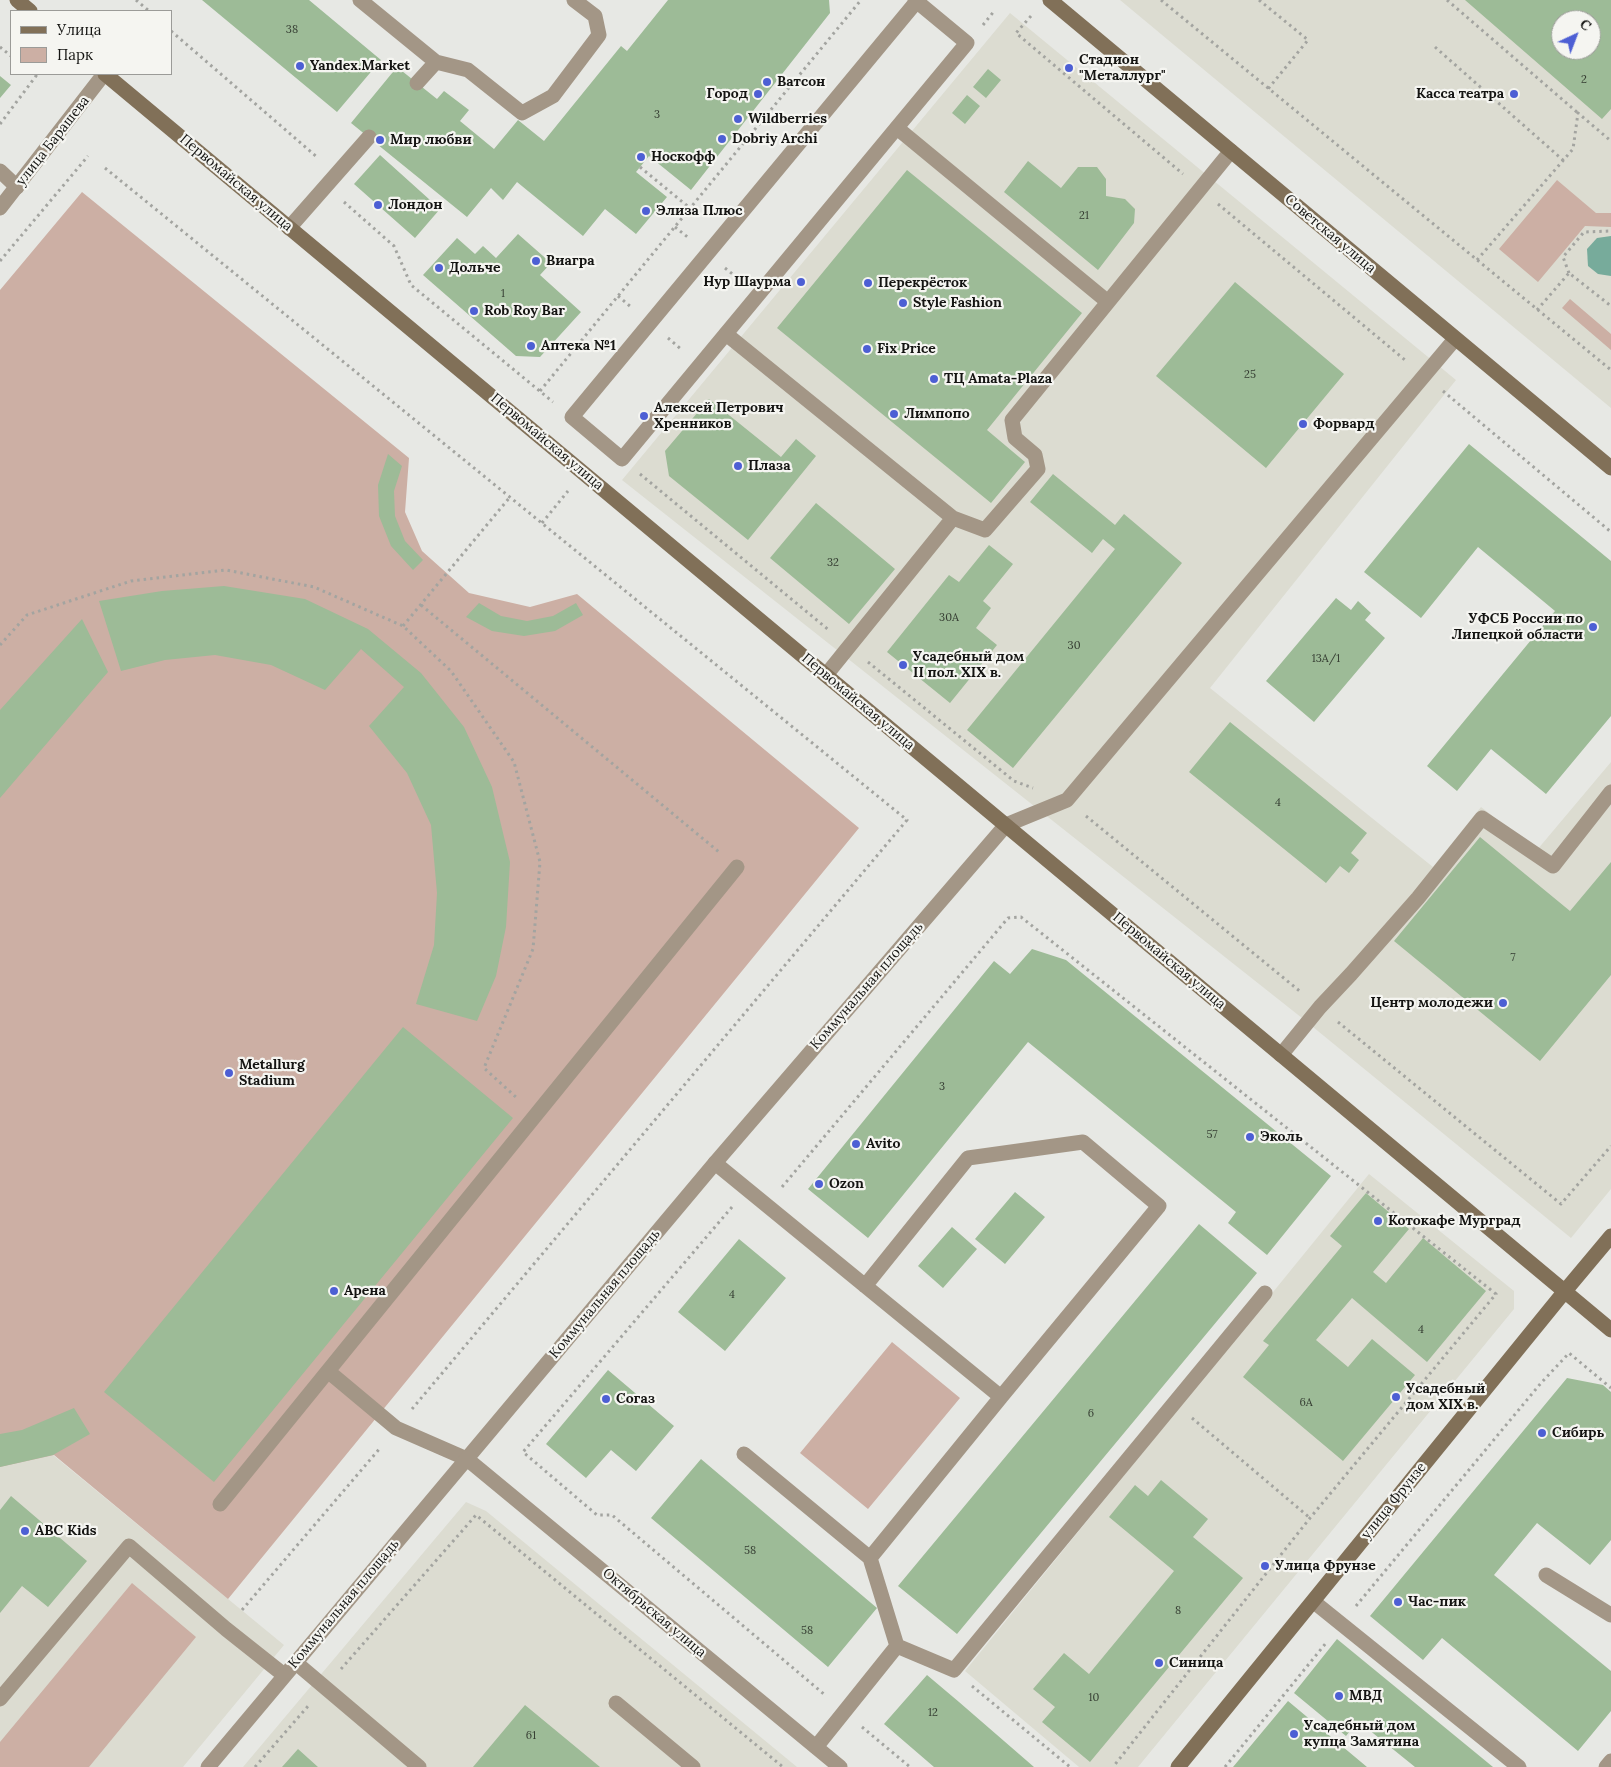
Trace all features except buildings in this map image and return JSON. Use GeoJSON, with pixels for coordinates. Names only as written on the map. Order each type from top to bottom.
{"type":"FeatureCollection","features":[{"type":"Feature","properties":{"kind":"main road"},"geometry":{"type":"LineString","coordinates":[[17,0],[29,10]]}},
{"type":"Feature","properties":{"kind":"main road","name":"Советская улица"},"geometry":{"type":"LineString","coordinates":[[1050,0],[1611,468]]}},
{"type":"Feature","properties":{"kind":"main road","name":"Первомайская улица"},"geometry":{"type":"LineString","coordinates":[[106,75],[1611,1330]]}},
{"type":"Feature","properties":{"kind":"main road","name":"улица Фрунзе"},"geometry":{"type":"LineString","coordinates":[[1178,1767],[1611,1236]]}},
{"type":"Feature","properties":{"kind":"street"},"geometry":{"type":"LineString","coordinates":[[360,0],[436,62],[468,70],[522,113],[553,96],[599,35],[594,16],[574,0]]}},
{"type":"Feature","properties":{"kind":"street"},"geometry":{"type":"LineString","coordinates":[[916,1],[968,43],[897,128],[622,459],[572,417],[916,1]]}},
{"type":"Feature","properties":{"kind":"street"},"geometry":{"type":"LineString","coordinates":[[417,83],[436,62]]}},
{"type":"Feature","properties":{"kind":"street","name":"улица Барашева"},"geometry":{"type":"LineString","coordinates":[[0,208],[104,75]]}},
{"type":"Feature","properties":{"kind":"street"},"geometry":{"type":"LineString","coordinates":[[897,128],[1108,302]]}},
{"type":"Feature","properties":{"kind":"street"},"geometry":{"type":"LineString","coordinates":[[289,228],[369,137]]}},
{"type":"Feature","properties":{"kind":"street"},"geometry":{"type":"LineString","coordinates":[[726,334],[953,518],[985,530],[1038,469],[1035,455],[1015,438],[1012,420],[1231,151]]}},
{"type":"Feature","properties":{"kind":"street"},"geometry":{"type":"LineString","coordinates":[[0,170],[17,187]]}},
{"type":"Feature","properties":{"kind":"street"},"geometry":{"type":"LineString","coordinates":[[1006,825],[1067,800],[1455,339]]}},
{"type":"Feature","properties":{"kind":"street"},"geometry":{"type":"LineString","coordinates":[[826,675],[953,518]]}},
{"type":"Feature","properties":{"kind":"street"},"geometry":{"type":"LineString","coordinates":[[1282,1055],[1320,1007],[1418,898],[1482,818],[1553,866],[1611,792]]}},
{"type":"Feature","properties":{"kind":"street","name":"Коммунальная площадь"},"geometry":{"type":"LineString","coordinates":[[208,1767],[468,1459],[714,1163],[1006,825]]}},
{"type":"Feature","properties":{"kind":"street"},"geometry":{"type":"LineString","coordinates":[[220,1504],[737,867]]}},
{"type":"Feature","properties":{"kind":"street"},"geometry":{"type":"LineString","coordinates":[[865,1286],[968,1158],[1082,1142],[1159,1206],[1001,1396],[870,1558]]}},
{"type":"Feature","properties":{"kind":"street"},"geometry":{"type":"LineString","coordinates":[[714,1163],[1001,1396]]}},
{"type":"Feature","properties":{"kind":"street"},"geometry":{"type":"LineString","coordinates":[[897,1646],[954,1670],[1266,1293]]}},
{"type":"Feature","properties":{"kind":"street","name":"Октябрьская улица"},"geometry":{"type":"LineString","coordinates":[[329,1372],[396,1428],[468,1459],[840,1767]]}},
{"type":"Feature","properties":{"kind":"street"},"geometry":{"type":"LineString","coordinates":[[744,1454],[870,1558],[897,1646]]}},
{"type":"Feature","properties":{"kind":"street"},"geometry":{"type":"LineString","coordinates":[[0,1699],[129,1546],[284,1676]]}},
{"type":"Feature","properties":{"kind":"street"},"geometry":{"type":"LineString","coordinates":[[1546,1575],[1611,1615]]}},
{"type":"Feature","properties":{"kind":"street"},"geometry":{"type":"LineString","coordinates":[[1314,1602],[1519,1767]]}},
{"type":"Feature","properties":{"kind":"street"},"geometry":{"type":"LineString","coordinates":[[816,1747],[897,1646]]}},
{"type":"Feature","properties":{"kind":"street"},"geometry":{"type":"LineString","coordinates":[[295,1662],[419,1767]]}},
{"type":"Feature","properties":{"kind":"street"},"geometry":{"type":"LineString","coordinates":[[616,1703],[693,1767]]}},
{"type":"Feature","properties":{"kind":"street"},"geometry":{"type":"LineString","coordinates":[[1606,1767],[1611,1760]]}},
{"type":"Feature","properties":{"kind":"path"},"geometry":{"type":"LineString","coordinates":[[136,0],[148,10]]}},
{"type":"Feature","properties":{"kind":"path"},"geometry":{"type":"LineString","coordinates":[[540,391],[861,0]]}},
{"type":"Feature","properties":{"kind":"path"},"geometry":{"type":"LineString","coordinates":[[1161,0],[1611,370]]}},
{"type":"Feature","properties":{"kind":"path"},"geometry":{"type":"LineString","coordinates":[[1259,0],[1308,40],[1268,89]]}},
{"type":"Feature","properties":{"kind":"path"},"geometry":{"type":"LineString","coordinates":[[1447,0],[1611,141]]}},
{"type":"Feature","properties":{"kind":"path"},"geometry":{"type":"LineString","coordinates":[[1034,13],[1016,33],[1611,532]]}},
{"type":"Feature","properties":{"kind":"path"},"geometry":{"type":"LineString","coordinates":[[172,32],[337,174],[344,202],[394,246],[411,285],[572,417]]}},
{"type":"Feature","properties":{"kind":"path"},"geometry":{"type":"LineString","coordinates":[[0,47],[10,55]]}},
{"type":"Feature","properties":{"kind":"path"},"geometry":{"type":"LineString","coordinates":[[1435,47],[1564,161]]}},
{"type":"Feature","properties":{"kind":"path"},"geometry":{"type":"LineString","coordinates":[[0,124],[36,76],[34,75]]}},
{"type":"Feature","properties":{"kind":"path"},"geometry":{"type":"LineString","coordinates":[[1477,260],[1573,149],[1578,113]]}},
{"type":"Feature","properties":{"kind":"path"},"geometry":{"type":"LineString","coordinates":[[0,261],[88,156]]}},
{"type":"Feature","properties":{"kind":"path"},"geometry":{"type":"LineString","coordinates":[[640,167],[691,208]]}},
{"type":"Feature","properties":{"kind":"path"},"geometry":{"type":"LineString","coordinates":[[106,168],[906,820],[226,1629]]}},
{"type":"Feature","properties":{"kind":"path"},"geometry":{"type":"LineString","coordinates":[[1611,231],[1584,232],[1563,257],[1569,273],[1611,306]]}},
{"type":"Feature","properties":{"kind":"path"},"geometry":{"type":"LineString","coordinates":[[1537,310],[1569,273]]}},
{"type":"Feature","properties":{"kind":"path"},"geometry":{"type":"LineString","coordinates":[[622,459],[1014,781],[1067,800],[1561,1204],[1611,1146]]}},
{"type":"Feature","properties":{"kind":"path"},"geometry":{"type":"LineString","coordinates":[[404,626],[510,497]]}},
{"type":"Feature","properties":{"kind":"path"},"geometry":{"type":"LineString","coordinates":[[0,645],[27,615],[132,581],[226,570],[314,587],[404,626],[451,671],[514,762],[540,862],[534,949],[484,1068],[535,1115]]}},
{"type":"Feature","properties":{"kind":"path"},"geometry":{"type":"LineString","coordinates":[[420,605],[737,867]]}},
{"type":"Feature","properties":{"kind":"path"},"geometry":{"type":"LineString","coordinates":[[910,1767],[612,1515],[597,1515],[523,1452],[732,1207],[766,1205],[1008,918],[1021,917],[1496,1294],[1310,1518],[1113,1767]]}},
{"type":"Feature","properties":{"kind":"path"},"geometry":{"type":"LineString","coordinates":[[1225,1767],[1541,1383],[1569,1353],[1611,1388]]}},
{"type":"Feature","properties":{"kind":"path"},"geometry":{"type":"LineString","coordinates":[[1174,1403],[1310,1518]]}},
{"type":"Feature","properties":{"kind":"path"},"geometry":{"type":"LineString","coordinates":[[255,1767],[476,1515],[784,1767]]}},
{"type":"Feature","properties":{"kind":"path"},"geometry":{"type":"LineString","coordinates":[[978,1691],[1070,1767]]}},
{"type":"Feature","properties":{"kind":"shaded area"},"geometry":{"type":"Polygon","coordinates":[[[1120,0],[1611,0],[1611,408],[1120,0]]]}},
{"type":"Feature","properties":{"kind":"shaded area"},"geometry":{"type":"Polygon","coordinates":[[[1010,13],[1456,380],[1210,688],[1433,867],[1481,807],[1537,850],[1611,762],[1611,1189],[1571,1238],[1302,1018],[622,480],[1010,13]]]}},
{"type":"Feature","properties":{"kind":"shaded area"},"geometry":{"type":"Polygon","coordinates":[[[1611,236],[1611,276],[1598,274],[1588,266],[1587,249],[1597,238],[1611,236]]]}},
{"type":"Feature","properties":{"kind":"shaded area"},"geometry":{"type":"Polygon","coordinates":[[[1369,1174],[1514,1291],[1514,1309],[1138,1767],[1079,1767],[965,1671],[1369,1174]]]}},
{"type":"Feature","properties":{"kind":"shaded area"},"geometry":{"type":"Polygon","coordinates":[[[53,1455],[284,1645],[183,1767],[0,1767],[0,1467],[53,1455]]]}},
{"type":"Feature","properties":{"kind":"shaded area"},"geometry":{"type":"Polygon","coordinates":[[[466,1502],[486,1511],[797,1767],[243,1767],[466,1502]]]}},
{"type":"Feature","properties":{"kind":"green space"},"geometry":{"type":"Polygon","coordinates":[[[1557,180],[1596,213],[1611,213],[1611,227],[1585,226],[1538,282],[1499,249],[1557,180]]]}},
{"type":"Feature","properties":{"kind":"green space"},"geometry":{"type":"Polygon","coordinates":[[[82,192],[409,458],[405,512],[422,551],[469,593],[530,607],[577,594],[859,828],[228,1599],[54,1455],[0,1467],[0,290],[82,192]]]}},
{"type":"Feature","properties":{"kind":"green space"},"geometry":{"type":"Polygon","coordinates":[[[1570,299],[1611,334],[1611,350],[1562,308],[1570,299]]]}},
{"type":"Feature","properties":{"kind":"green space"},"geometry":{"type":"Polygon","coordinates":[[[892,1342],[960,1398],[868,1509],[800,1453],[892,1342]]]}},
{"type":"Feature","properties":{"kind":"green space"},"geometry":{"type":"Polygon","coordinates":[[[132,1583],[196,1637],[89,1767],[0,1767],[0,1742],[132,1583]]]}},
{"type":"Feature","properties":{"kind":"place","name":"Yandex.Market"},"geometry":{"type":"Point","coordinates":[300,66]}},
{"type":"Feature","properties":{"kind":"place","name":"Стадион \"Металлург\""},"geometry":{"type":"Point","coordinates":[1069,68]}},
{"type":"Feature","properties":{"kind":"place","name":"Ватсон"},"geometry":{"type":"Point","coordinates":[767,82]}},
{"type":"Feature","properties":{"kind":"place","name":"Город"},"geometry":{"type":"Point","coordinates":[758,94]}},
{"type":"Feature","properties":{"kind":"place","name":"Касса театра"},"geometry":{"type":"Point","coordinates":[1514,94]}},
{"type":"Feature","properties":{"kind":"place","name":"Wildberries"},"geometry":{"type":"Point","coordinates":[738,119]}},
{"type":"Feature","properties":{"kind":"place","name":"Dobriy Archi"},"geometry":{"type":"Point","coordinates":[722,139]}},
{"type":"Feature","properties":{"kind":"place","name":"Мир любви"},"geometry":{"type":"Point","coordinates":[380,140]}},
{"type":"Feature","properties":{"kind":"place","name":"Носкофф"},"geometry":{"type":"Point","coordinates":[641,157]}},
{"type":"Feature","properties":{"kind":"place","name":"Лондон"},"geometry":{"type":"Point","coordinates":[378,205]}},
{"type":"Feature","properties":{"kind":"place","name":"Элиза Плюс"},"geometry":{"type":"Point","coordinates":[646,211]}},
{"type":"Feature","properties":{"kind":"place","name":"Виагра"},"geometry":{"type":"Point","coordinates":[536,261]}},
{"type":"Feature","properties":{"kind":"place","name":"Дольче"},"geometry":{"type":"Point","coordinates":[439,268]}},
{"type":"Feature","properties":{"kind":"place","name":"Нур Шаурма"},"geometry":{"type":"Point","coordinates":[801,282]}},
{"type":"Feature","properties":{"kind":"place","name":"Перекрёсток"},"geometry":{"type":"Point","coordinates":[868,283]}},
{"type":"Feature","properties":{"kind":"place","name":"Style Fashion"},"geometry":{"type":"Point","coordinates":[903,303]}},
{"type":"Feature","properties":{"kind":"place","name":"Rob Roy Bar"},"geometry":{"type":"Point","coordinates":[474,311]}},
{"type":"Feature","properties":{"kind":"place","name":"Аптека №1"},"geometry":{"type":"Point","coordinates":[531,346]}},
{"type":"Feature","properties":{"kind":"place","name":"Fix Price"},"geometry":{"type":"Point","coordinates":[867,349]}},
{"type":"Feature","properties":{"kind":"place","name":"ТЦ Amata-Plaza"},"geometry":{"type":"Point","coordinates":[934,379]}},
{"type":"Feature","properties":{"kind":"place","name":"Лимпопо"},"geometry":{"type":"Point","coordinates":[894,414]}},
{"type":"Feature","properties":{"kind":"place","name":"Алексей Петрович Хренников"},"geometry":{"type":"Point","coordinates":[644,416]}},
{"type":"Feature","properties":{"kind":"place","name":"Форвард"},"geometry":{"type":"Point","coordinates":[1303,424]}},
{"type":"Feature","properties":{"kind":"place","name":"Плаза"},"geometry":{"type":"Point","coordinates":[738,466]}},
{"type":"Feature","properties":{"kind":"place","name":"УФСБ России по Липецкой области"},"geometry":{"type":"Point","coordinates":[1593,627]}},
{"type":"Feature","properties":{"kind":"place","name":"Усадебный дом II пол. XIX в."},"geometry":{"type":"Point","coordinates":[903,665]}},
{"type":"Feature","properties":{"kind":"place","name":"Центр молодежи"},"geometry":{"type":"Point","coordinates":[1503,1003]}},
{"type":"Feature","properties":{"kind":"place","name":"Metallurg Stadium"},"geometry":{"type":"Point","coordinates":[229,1073]}},
{"type":"Feature","properties":{"kind":"place","name":"Эколь"},"geometry":{"type":"Point","coordinates":[1250,1137]}},
{"type":"Feature","properties":{"kind":"place","name":"Avito"},"geometry":{"type":"Point","coordinates":[856,1144]}},
{"type":"Feature","properties":{"kind":"place","name":"Ozon"},"geometry":{"type":"Point","coordinates":[819,1184]}},
{"type":"Feature","properties":{"kind":"place","name":"Котокафе Мурград"},"geometry":{"type":"Point","coordinates":[1378,1221]}},
{"type":"Feature","properties":{"kind":"place","name":"Арена"},"geometry":{"type":"Point","coordinates":[334,1291]}},
{"type":"Feature","properties":{"kind":"place","name":"Усадебный дом XIX в."},"geometry":{"type":"Point","coordinates":[1396,1397]}},
{"type":"Feature","properties":{"kind":"place","name":"Согаз"},"geometry":{"type":"Point","coordinates":[606,1399]}},
{"type":"Feature","properties":{"kind":"place","name":"Сибирь"},"geometry":{"type":"Point","coordinates":[1542,1433]}},
{"type":"Feature","properties":{"kind":"place","name":"ABC Kids"},"geometry":{"type":"Point","coordinates":[25,1531]}},
{"type":"Feature","properties":{"kind":"place","name":"Улица Фрунзе"},"geometry":{"type":"Point","coordinates":[1265,1566]}},
{"type":"Feature","properties":{"kind":"place","name":"Час-пик"},"geometry":{"type":"Point","coordinates":[1398,1602]}},
{"type":"Feature","properties":{"kind":"place","name":"Синица"},"geometry":{"type":"Point","coordinates":[1159,1663]}},
{"type":"Feature","properties":{"kind":"place","name":"МВД"},"geometry":{"type":"Point","coordinates":[1339,1696]}},
{"type":"Feature","properties":{"kind":"place","name":"Усадебный дом купца Замятина"},"geometry":{"type":"Point","coordinates":[1294,1734]}}]}
